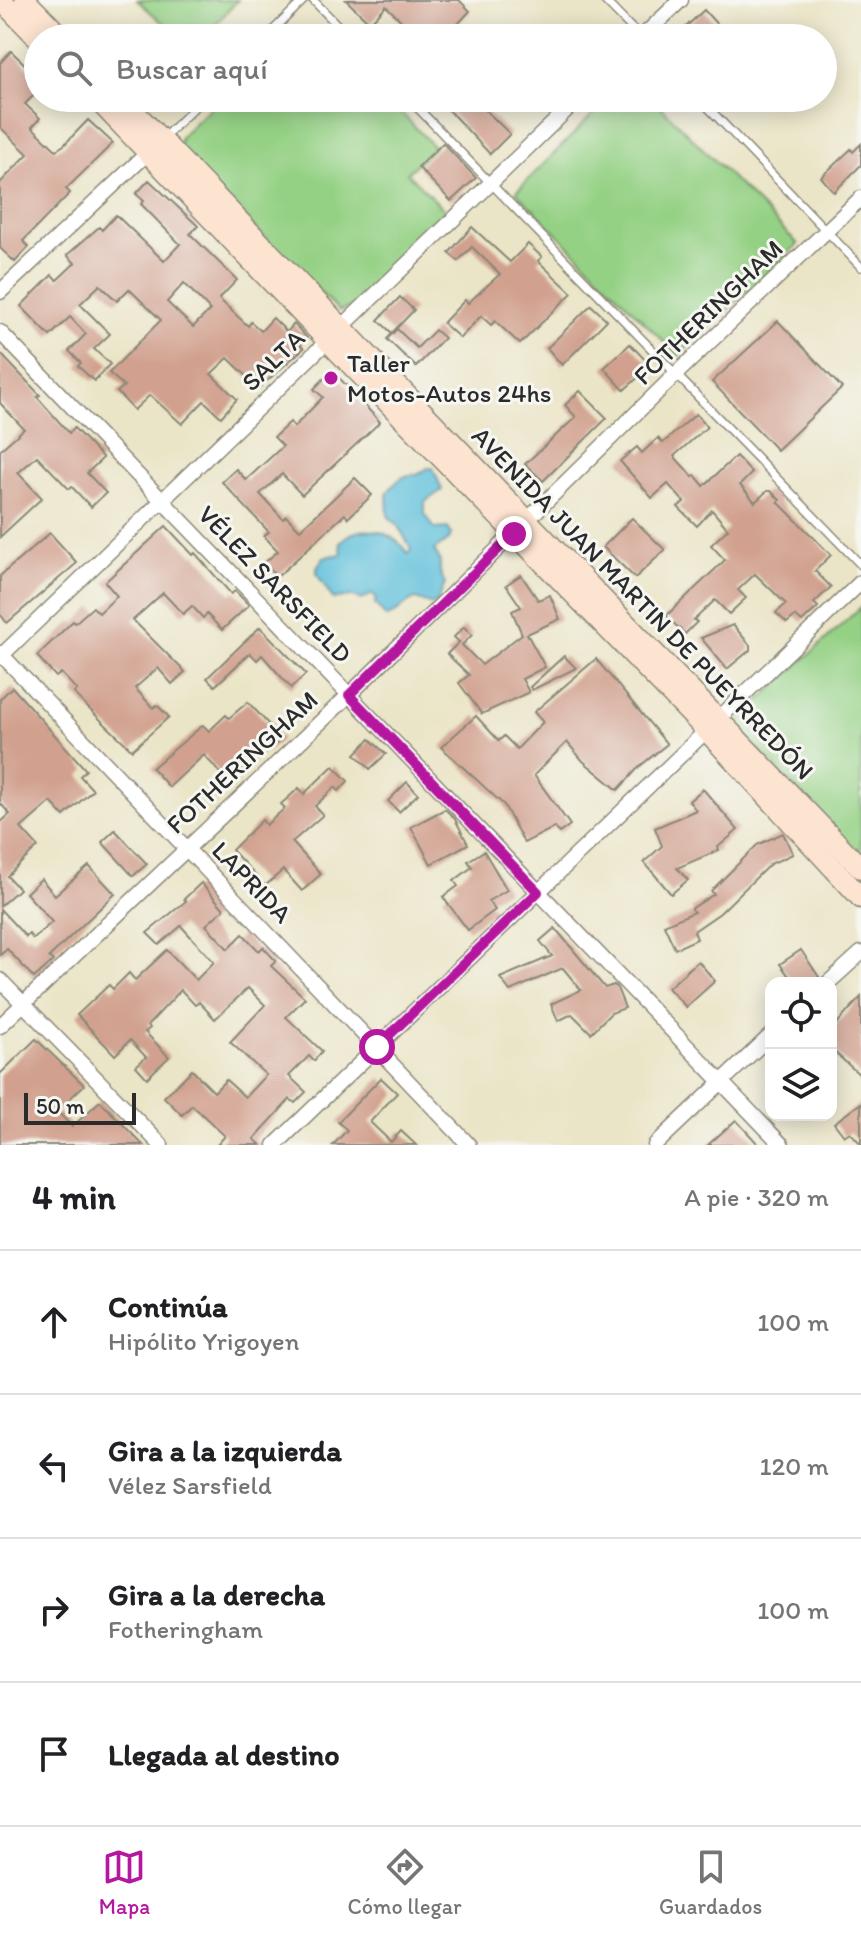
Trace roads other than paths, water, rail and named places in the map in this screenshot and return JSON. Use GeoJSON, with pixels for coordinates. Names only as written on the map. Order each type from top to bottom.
{"type":"FeatureCollection","features":[{"type":"Feature","properties":{"kind":"main road"},"geometry":{"type":"LineString","coordinates":[[1,0],[24,24]]}},
{"type":"Feature","properties":{"kind":"main road"},"geometry":{"type":"LineString","coordinates":[[25,0],[48,24]]}},
{"type":"Feature","properties":{"kind":"main road","name":"AVENIDA JUAN MARTIN DE PUEYRREDÓN"},"geometry":{"type":"LineString","coordinates":[[113,112],[155,146],[712,725],[861,868]]}},
{"type":"Feature","properties":{"kind":"main road","name":"AVENIDA JUAN MARTIN DE PUEYRREDÓN"},"geometry":{"type":"LineString","coordinates":[[131,112],[155,146]]}},
{"type":"Feature","properties":{"kind":"main road","name":"AVENIDA JUAN MARTIN DE PUEYRREDÓN"},"geometry":{"type":"LineString","coordinates":[[712,725],[861,898]]}},
{"type":"Feature","properties":{"kind":"street"},"geometry":{"type":"LineString","coordinates":[[656,24],[681,0]]}},
{"type":"Feature","properties":{"kind":"street","name":"SALTA"},"geometry":{"type":"LineString","coordinates":[[1,655],[565,112]]}},
{"type":"Feature","properties":{"kind":"street"},"geometry":{"type":"LineString","coordinates":[[0,292],[155,146]]}},
{"type":"Feature","properties":{"kind":"street","name":"FOTHERINGHAM"},"geometry":{"type":"LineString","coordinates":[[0,1026],[349,695],[676,374],[861,198]]}},
{"type":"Feature","properties":{"kind":"street","name":"VÉLEZ SARSFIELD"},"geometry":{"type":"LineString","coordinates":[[0,332],[782,1145]]}},
{"type":"Feature","properties":{"kind":"street"},"geometry":{"type":"LineString","coordinates":[[275,1145],[861,582]]}},
{"type":"Feature","properties":{"kind":"street","name":"LAPRIDA"},"geometry":{"type":"LineString","coordinates":[[1,655],[469,1145]]}},
{"type":"Feature","properties":{"kind":"street"},"geometry":{"type":"LineString","coordinates":[[835,977],[861,953]]}},
{"type":"Feature","properties":{"kind":"street"},"geometry":{"type":"LineString","coordinates":[[0,980],[161,1145]]}},
{"type":"Feature","properties":{"kind":"street"},"geometry":{"type":"LineString","coordinates":[[655,1145],[765,1040]]}},
{"type":"Feature","properties":{"kind":"lane"},"geometry":{"type":"LineString","coordinates":[[279,24],[304,0]]}},
{"type":"Feature","properties":{"kind":"lane"},"geometry":{"type":"LineString","coordinates":[[313,0],[336,24]]}},
{"type":"Feature","properties":{"kind":"lane"},"geometry":{"type":"LineString","coordinates":[[604,0],[627,24]]}},
{"type":"Feature","properties":{"kind":"lane"},"geometry":{"type":"LineString","coordinates":[[155,146],[190,112]]}},
{"type":"Feature","properties":{"kind":"lane"},"geometry":{"type":"LineString","coordinates":[[422,112],[861,565]]}},
{"type":"Feature","properties":{"kind":"lane"},"geometry":{"type":"LineString","coordinates":[[712,112],[861,267]]}},
{"type":"Feature","properties":{"kind":"water"},"geometry":{"type":"Polygon","coordinates":[[[433,468],[442,490],[425,502],[425,514],[435,529],[448,528],[451,534],[449,540],[434,550],[440,560],[440,572],[445,584],[437,602],[432,605],[416,599],[386,617],[375,604],[376,597],[372,594],[362,600],[351,596],[333,599],[317,574],[317,568],[324,557],[342,554],[340,542],[348,536],[357,532],[377,532],[395,539],[408,554],[412,550],[397,524],[388,516],[387,493],[404,477],[417,475],[433,468]]]}},
{"type":"Feature","properties":{"kind":"place","name":"Taller Motos-Autos 24hs"},"geometry":{"type":"Point","coordinates":[331,378]}}]}
